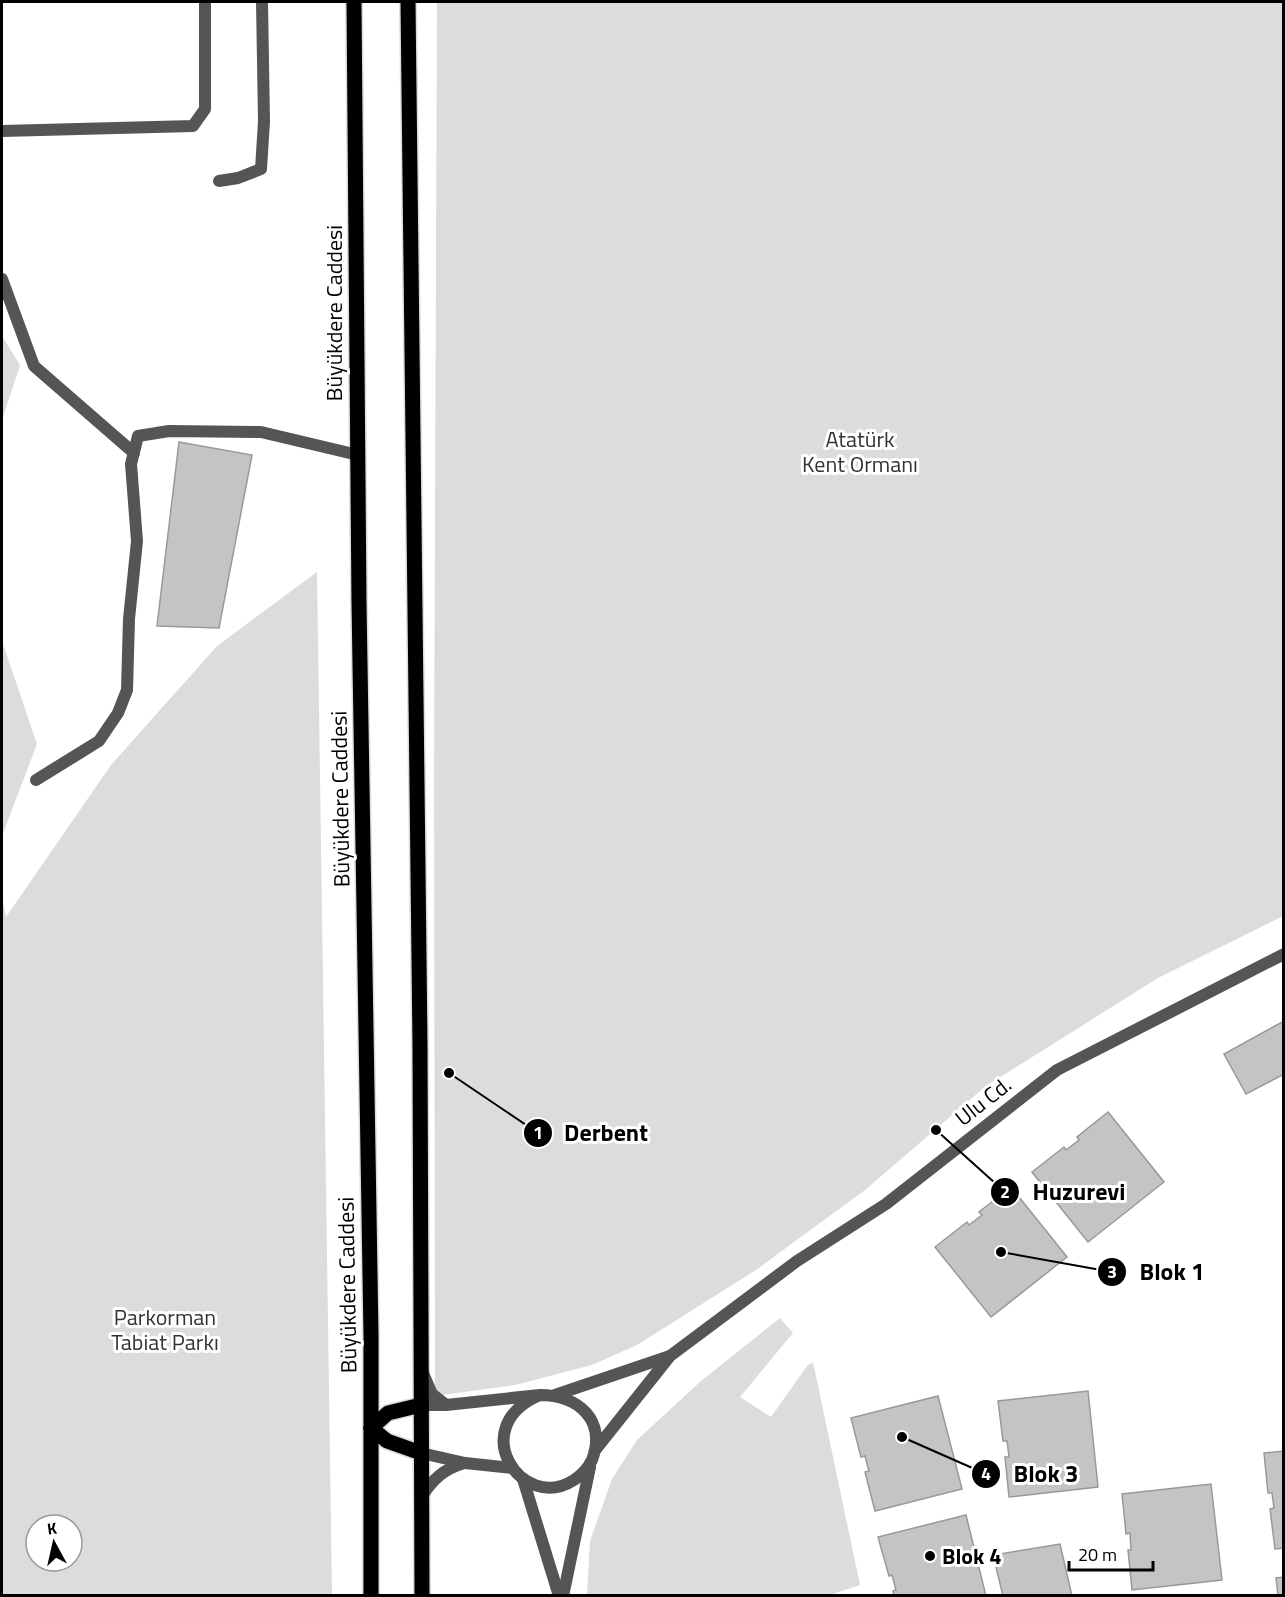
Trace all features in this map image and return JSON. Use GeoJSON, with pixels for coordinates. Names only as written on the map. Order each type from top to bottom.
{"type":"FeatureCollection","features":[{"type":"Feature","properties":{"kind":"main road","name":"Büyükdere Caddesi"},"geometry":{"type":"LineString","coordinates":[[354,2],[358,455],[371,1299],[371,1596]]}},
{"type":"Feature","properties":{"kind":"main road"},"geometry":{"type":"LineString","coordinates":[[408,2],[421,1056],[422,1596]]}},
{"type":"Feature","properties":{"kind":"main road"},"geometry":{"type":"LineString","coordinates":[[421,1405],[388,1413],[371,1428],[387,1440],[421,1453]]}},
{"type":"Feature","properties":{"kind":"street"},"geometry":{"type":"LineString","coordinates":[[2,131],[194,126],[205,109],[205,2]]}},
{"type":"Feature","properties":{"kind":"street"},"geometry":{"type":"LineString","coordinates":[[219,181],[238,178],[261,169],[264,121],[262,2]]}},
{"type":"Feature","properties":{"kind":"street"},"geometry":{"type":"LineString","coordinates":[[2,279],[34,366],[134,453]]}},
{"type":"Feature","properties":{"kind":"street"},"geometry":{"type":"LineString","coordinates":[[36,780],[99,741],[118,713],[127,690],[129,619],[137,541],[131,464],[138,436],[170,432],[261,432],[358,455]]}},
{"type":"Feature","properties":{"kind":"street","name":"Ulu Cd."},"geometry":{"type":"LineString","coordinates":[[596,1449],[670,1356],[797,1262],[886,1204],[1057,1070],[1284,954]]}},
{"type":"Feature","properties":{"kind":"street","name":"Ulu Cd."},"geometry":{"type":"LineString","coordinates":[[555,1395],[670,1356]]}},
{"type":"Feature","properties":{"kind":"street"},"geometry":{"type":"LineString","coordinates":[[422,1369],[432,1394],[446,1405]]}},
{"type":"Feature","properties":{"kind":"street"},"geometry":{"type":"LineString","coordinates":[[540,1395],[526,1401],[514,1411],[507,1424],[503,1439],[505,1455],[512,1468],[523,1479],[537,1486],[553,1487],[568,1484],[581,1475],[591,1463]]}},
{"type":"Feature","properties":{"kind":"street"},"geometry":{"type":"LineString","coordinates":[[421,1405],[446,1405],[555,1395],[570,1399],[591,1420],[596,1434],[596,1449],[561,1596]]}},
{"type":"Feature","properties":{"kind":"street"},"geometry":{"type":"LineString","coordinates":[[421,1453],[512,1468]]}},
{"type":"Feature","properties":{"kind":"street"},"geometry":{"type":"LineString","coordinates":[[422,1496],[447,1468],[465,1462]]}},
{"type":"Feature","properties":{"kind":"street"},"geometry":{"type":"LineString","coordinates":[[523,1479],[561,1596]]}},
{"type":"Feature","properties":{"kind":"green space","name":"Atatürk Kent Ormanı"},"geometry":{"type":"Polygon","coordinates":[[[437,2],[1283,2],[1283,916],[1158,978],[986,1086],[865,1190],[756,1270],[637,1345],[592,1365],[515,1385],[435,1396],[434,776],[437,2]]]}},
{"type":"Feature","properties":{"kind":"green space"},"geometry":{"type":"Polygon","coordinates":[[[2,336],[20,365],[2,420],[2,336]]]}},
{"type":"Feature","properties":{"kind":"green space","name":"Parkorman Tabiat Parkı"},"geometry":{"type":"Polygon","coordinates":[[[317,572],[332,1595],[2,1595],[2,896],[6,917],[111,765],[217,646],[317,572]]]}},
{"type":"Feature","properties":{"kind":"green space"},"geometry":{"type":"Polygon","coordinates":[[[2,641],[37,744],[2,836],[2,641]]]}},
{"type":"Feature","properties":{"kind":"green space"},"geometry":{"type":"Polygon","coordinates":[[[780,1318],[793,1333],[740,1397],[771,1417],[807,1366],[813,1362],[860,1585],[827,1596],[587,1595],[590,1541],[612,1479],[637,1440],[701,1381],[780,1318]]]}},
{"type":"Feature","properties":{"kind":"building"},"geometry":{"type":"Polygon","coordinates":[[[179,442],[252,455],[219,628],[157,626],[179,442]]]}},
{"type":"Feature","properties":{"kind":"building"},"geometry":{"type":"Polygon","coordinates":[[[1284,1021],[1284,1074],[1246,1094],[1224,1054],[1284,1021]]]}},
{"type":"Feature","properties":{"kind":"building"},"geometry":{"type":"Polygon","coordinates":[[[1108,1112],[1164,1182],[1088,1242],[1032,1172],[1064,1147],[1066,1150],[1079,1140],[1077,1137],[1108,1112]]]}},
{"type":"Feature","properties":{"kind":"building"},"geometry":{"type":"Polygon","coordinates":[[[1011,1187],[1067,1257],[991,1317],[935,1247],[967,1222],[969,1225],[982,1215],[979,1212],[1011,1187]]]}},
{"type":"Feature","properties":{"kind":"building"},"geometry":{"type":"Polygon","coordinates":[[[1088,1391],[1098,1487],[1009,1497],[1005,1457],[1009,1457],[1007,1441],[1003,1441],[998,1401],[1088,1391]]]}},
{"type":"Feature","properties":{"kind":"building"},"geometry":{"type":"Polygon","coordinates":[[[938,1396],[962,1489],[875,1511],[865,1472],[869,1471],[865,1456],[861,1457],[851,1418],[938,1396]]]}},
{"type":"Feature","properties":{"kind":"building"},"geometry":{"type":"Polygon","coordinates":[[[1284,1451],[1284,1548],[1275,1549],[1270,1509],[1274,1508],[1272,1493],[1268,1493],[1264,1453],[1284,1451]]]}},
{"type":"Feature","properties":{"kind":"building"},"geometry":{"type":"Polygon","coordinates":[[[1211,1484],[1222,1580],[1132,1590],[1128,1550],[1131,1550],[1130,1533],[1126,1534],[1122,1494],[1211,1484]]]}},
{"type":"Feature","properties":{"kind":"building","name":"Blok 4"},"geometry":{"type":"Polygon","coordinates":[[[966,1515],[986,1596],[894,1596],[893,1591],[896,1590],[892,1575],[889,1576],[878,1537],[966,1515]]]}},
{"type":"Feature","properties":{"kind":"building"},"geometry":{"type":"Polygon","coordinates":[[[1060,1544],[1072,1596],[1003,1596],[993,1555],[1060,1544]]]}},
{"type":"Feature","properties":{"kind":"building"},"geometry":{"type":"Polygon","coordinates":[[[1284,1577],[1284,1596],[1278,1596],[1276,1578],[1284,1577]]]}},
{"type":"Feature","properties":{"kind":"place","name":"Derbent"},"geometry":{"type":"Point","coordinates":[449,1073]}},
{"type":"Feature","properties":{"kind":"place","name":"Huzurevi"},"geometry":{"type":"Point","coordinates":[936,1130]}},
{"type":"Feature","properties":{"kind":"place","name":"Blok 1"},"geometry":{"type":"Point","coordinates":[1001,1252]}},
{"type":"Feature","properties":{"kind":"place","name":"Blok 3"},"geometry":{"type":"Point","coordinates":[902,1437]}},
{"type":"Feature","properties":{"kind":"place","name":"Blok 4"},"geometry":{"type":"Point","coordinates":[930,1556]}}]}
